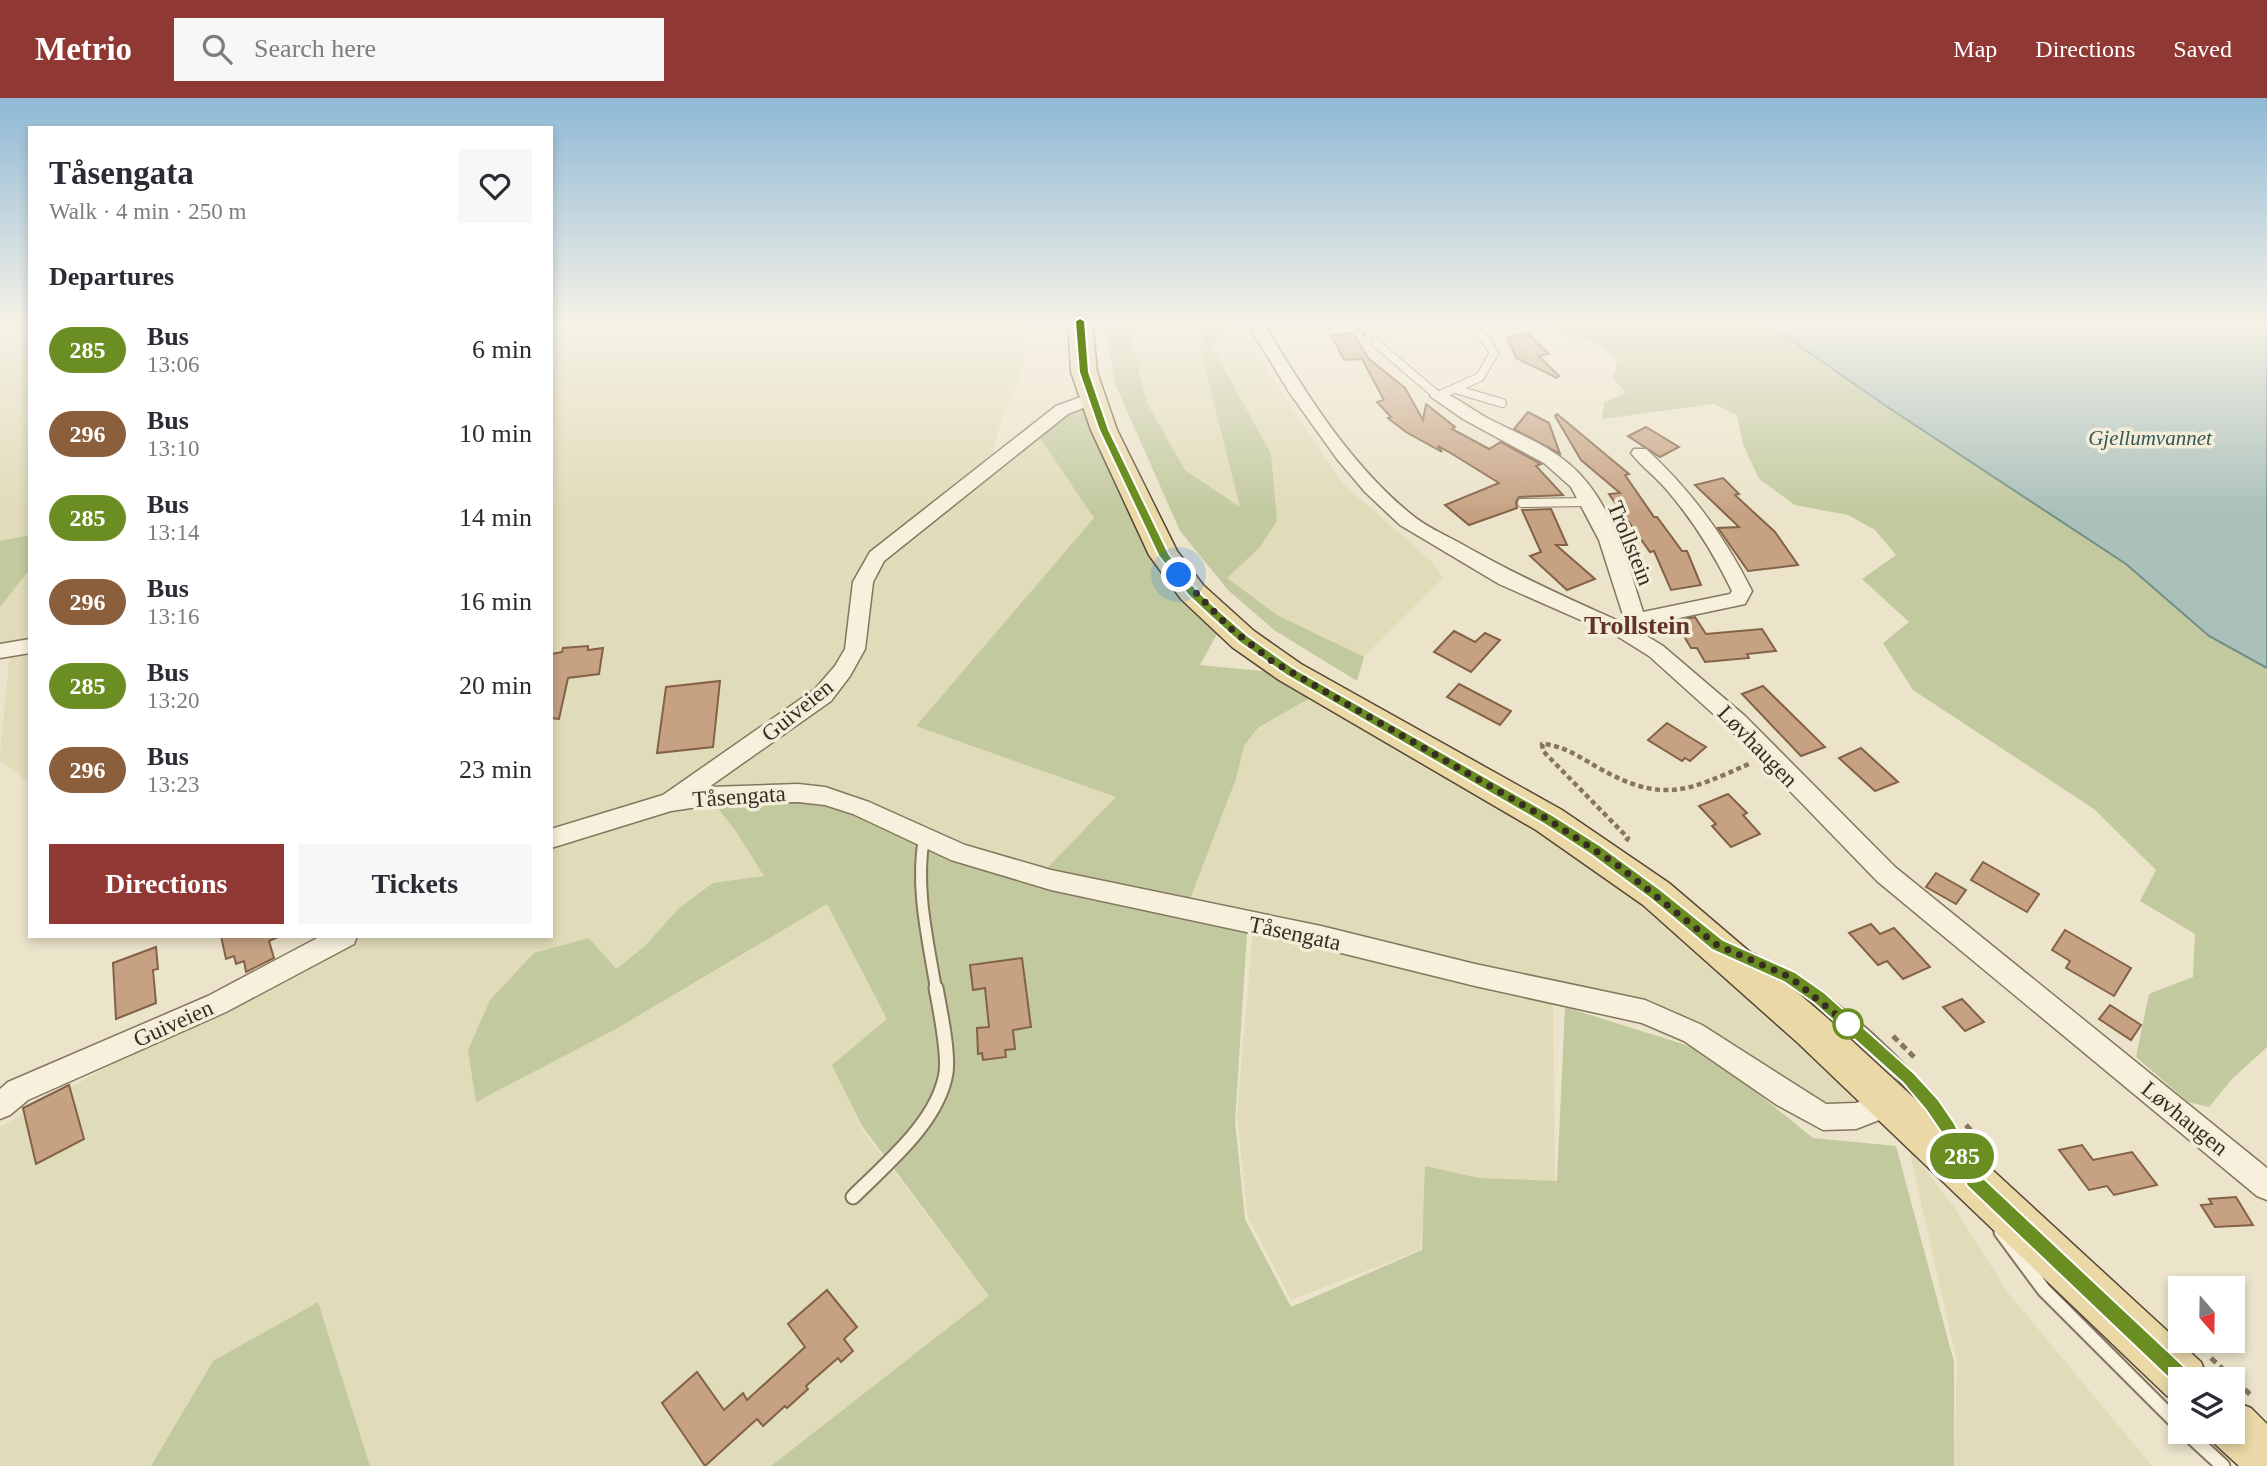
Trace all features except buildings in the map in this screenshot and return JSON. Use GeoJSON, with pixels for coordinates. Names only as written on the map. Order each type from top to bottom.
{"type":"FeatureCollection","features":[{"type":"Feature","properties":{"kind":"main road"},"geometry":{"type":"LineString","coordinates":[[1088,385],[1164,555],[1192,592],[1229,627],[1290,672],[1549,820],[1656,894],[1717,945],[1973,1180],[2192,1364]]}},
{"type":"Feature","properties":{"kind":"main road"},"geometry":{"type":"LineString","coordinates":[[2245,1413],[2267,1458]]}},
{"type":"Feature","properties":{"kind":"street","name":"Løvhaugen"},"geometry":{"type":"LineString","coordinates":[[1292,385],[1343,455],[1371,488],[1407,520],[1506,579],[1629,626],[1737,722],[1855,845],[1905,890],[2267,1186]]}},
{"type":"Feature","properties":{"kind":"street","name":"Trollstein"},"geometry":{"type":"LineString","coordinates":[[1447,392],[1454,409],[1563,469],[1588,502],[1602,527],[1629,626],[1738,599],[1742,592],[1696,511],[1665,475],[1640,453]]}},
{"type":"Feature","properties":{"kind":"street","name":"Guiveien"},"geometry":{"type":"LineString","coordinates":[[553,838],[671,802],[823,695],[843,671],[855,649],[863,582],[877,557],[1062,410],[1092,398]]}},
{"type":"Feature","properties":{"kind":"street"},"geometry":{"type":"LineString","coordinates":[[0,651],[28,646]]}},
{"type":"Feature","properties":{"kind":"street","name":"Tåsengata"},"geometry":{"type":"LineString","coordinates":[[671,802],[725,793],[798,793],[825,796],[861,808],[959,853],[1051,880],[1321,937],[1475,975],[1644,1012],[1693,1033],[1823,1117],[1856,1116],[1890,1103]]}},
{"type":"Feature","properties":{"kind":"street","name":"Guiveien"},"geometry":{"type":"LineString","coordinates":[[0,1105],[18,1091],[217,1004],[341,938]]}},
{"type":"Feature","properties":{"kind":"lane"},"geometry":{"type":"LineString","coordinates":[[1437,385],[1447,392],[1502,403]]}},
{"type":"Feature","properties":{"kind":"lane"},"geometry":{"type":"LineString","coordinates":[[1447,392],[1466,385]]}},
{"type":"Feature","properties":{"kind":"lane"},"geometry":{"type":"LineString","coordinates":[[1522,503],[1588,502]]}},
{"type":"Feature","properties":{"kind":"lane"},"geometry":{"type":"LineString","coordinates":[[853,1197],[913,1137],[935,1102],[946,1073],[942,1023],[923,909],[920,861],[923,838]]}},
{"type":"Feature","properties":{"kind":"lane"},"geometry":{"type":"LineString","coordinates":[[1717,945],[1790,977],[1819,998],[1908,1078],[1949,1129],[2009,1246],[2044,1290],[2168,1414]]}},
{"type":"Feature","properties":{"kind":"lane"},"geometry":{"type":"LineString","coordinates":[[2199,1444],[2223,1466]]}},
{"type":"Feature","properties":{"kind":"path"},"geometry":{"type":"LineString","coordinates":[[1625,842],[1628,838],[1543,751],[1542,744],[1549,742],[1560,746],[1618,780],[1638,789],[1656,792],[1676,790],[1722,776],[1768,756]]}},
{"type":"Feature","properties":{"kind":"shaded area"},"geometry":{"type":"Polygon","coordinates":[[[0,385],[28,385],[28,535],[0,541],[0,385]]]}},
{"type":"Feature","properties":{"kind":"shaded area"},"geometry":{"type":"Polygon","coordinates":[[[553,385],[1016,385],[1003,413],[992,455],[880,558],[858,602],[855,649],[823,695],[664,796],[553,826],[553,385]]]}},
{"type":"Feature","properties":{"kind":"shaded area"},"geometry":{"type":"Polygon","coordinates":[[[1142,385],[1210,385],[1241,508],[1185,470],[1147,403],[1142,385]]]}},
{"type":"Feature","properties":{"kind":"shaded area"},"geometry":{"type":"Polygon","coordinates":[[[1221,385],[1277,385],[1344,485],[1431,561],[1443,578],[1364,657],[1277,615],[1226,578],[1259,548],[1221,385]]]}},
{"type":"Feature","properties":{"kind":"shaded area"},"geometry":{"type":"Polygon","coordinates":[[[1038,435],[1095,518],[916,726],[1117,797],[1047,868],[980,851],[833,793],[695,792],[829,694],[861,605],[882,560],[1038,435]]]}},
{"type":"Feature","properties":{"kind":"shaded area"},"geometry":{"type":"Polygon","coordinates":[[[28,572],[28,645],[0,650],[0,607],[28,572]]]}},
{"type":"Feature","properties":{"kind":"shaded area"},"geometry":{"type":"Polygon","coordinates":[[[28,650],[28,782],[0,760],[10,652],[28,650]]]}},
{"type":"Feature","properties":{"kind":"shaded area"},"geometry":{"type":"Polygon","coordinates":[[[1312,697],[1600,865],[1866,1101],[1826,1107],[1648,1004],[1190,899],[1236,779],[1244,746],[1258,729],[1312,697]]]}},
{"type":"Feature","properties":{"kind":"shaded area"},"geometry":{"type":"Polygon","coordinates":[[[709,797],[735,830],[765,876],[678,909],[646,945],[615,969],[490,1000],[468,1050],[476,1102],[616,1029],[827,904],[887,1019],[833,1065],[863,1131],[989,1296],[771,1466],[370,1466],[318,1302],[213,1361],[151,1466],[0,1466],[0,1127],[337,938],[553,938],[553,830],[709,797]]]}},
{"type":"Feature","properties":{"kind":"shaded area"},"geometry":{"type":"Polygon","coordinates":[[[1254,918],[1553,1005],[1555,1193],[1428,1168],[1420,1250],[1291,1300],[1247,1215],[1237,1113],[1254,918]]]}},
{"type":"Feature","properties":{"kind":"shaded area"},"geometry":{"type":"Polygon","coordinates":[[[1909,1149],[1952,1204],[2008,1293],[2152,1466],[1954,1466],[1957,1361],[1909,1149]]]}},
{"type":"Feature","properties":{"kind":"green space"},"geometry":{"type":"Polygon","coordinates":[[[1142,385],[1147,403],[1185,470],[1240,507],[1209,385],[1233,385],[1271,454],[1277,521],[1259,548],[1227,578],[1277,615],[1364,657],[1357,681],[1274,630],[1228,590],[1180,531],[1116,386],[1142,385]]]}},
{"type":"Feature","properties":{"kind":"green space"},"geometry":{"type":"Polygon","coordinates":[[[1619,385],[1856,385],[2126,564],[2209,636],[2267,668],[2267,1047],[2232,1079],[2209,1107],[2188,1102],[2136,1057],[2149,994],[2193,977],[2195,934],[2140,901],[2156,870],[2094,809],[1913,690],[1883,643],[1909,622],[1862,579],[1896,555],[1875,530],[1848,515],[1795,505],[1759,479],[1743,444],[1737,415],[1714,404],[1602,419],[1604,402],[1626,393],[1619,385]]]}},
{"type":"Feature","properties":{"kind":"green space"},"geometry":{"type":"Polygon","coordinates":[[[1082,405],[1218,632],[1200,665],[1271,672],[1312,697],[1258,728],[1244,746],[1236,779],[1190,899],[1047,868],[1116,797],[916,726],[1094,518],[1038,435],[1082,405]]]}},
{"type":"Feature","properties":{"kind":"green space"},"geometry":{"type":"Polygon","coordinates":[[[28,535],[28,572],[0,607],[0,541],[28,535]]]}},
{"type":"Feature","properties":{"kind":"green space"},"geometry":{"type":"Polygon","coordinates":[[[709,797],[830,799],[979,856],[1248,917],[1235,1122],[1245,1219],[1291,1307],[1422,1250],[1425,1166],[1479,1178],[1557,1181],[1565,1007],[1705,1051],[1813,1138],[1896,1146],[1954,1362],[1954,1466],[771,1466],[989,1296],[862,1126],[832,1065],[887,1019],[827,904],[616,1029],[476,1102],[468,1050],[490,1000],[534,953],[589,938],[616,969],[646,945],[678,909],[713,883],[764,876],[735,830],[709,797]]]}},
{"type":"Feature","properties":{"kind":"green space"},"geometry":{"type":"Polygon","coordinates":[[[318,1302],[370,1466],[151,1466],[213,1361],[318,1302]]]}},
{"type":"Feature","properties":{"kind":"water","name":"Gjellumvannet"},"geometry":{"type":"Polygon","coordinates":[[[1856,385],[2267,385],[2267,668],[2209,636],[2126,564],[1856,385]]]}},
{"type":"Feature","properties":{"kind":"bus line","name":"285"},"geometry":{"type":"LineString","coordinates":[[1087,385],[1104,430],[1164,555],[1192,592],[1229,627],[1272,661],[1323,692],[1549,820],[1656,894],[1717,945],[1790,977],[1819,998],[1908,1078],[1932,1104],[1949,1129],[1973,1180],[2171,1367]]}},
{"type":"Feature","properties":{"kind":"district","name":"Trollstein"},"geometry":{"type":"Point","coordinates":[1637,625]}},
{"type":"Feature","properties":{"kind":"route"},"geometry":{"type":"LineString","coordinates":[[1179,575],[1192,592],[1229,627],[1272,661],[1549,820],[1616,864],[1717,945],[1790,977],[1855,1030],[1848,1024]]}}]}
